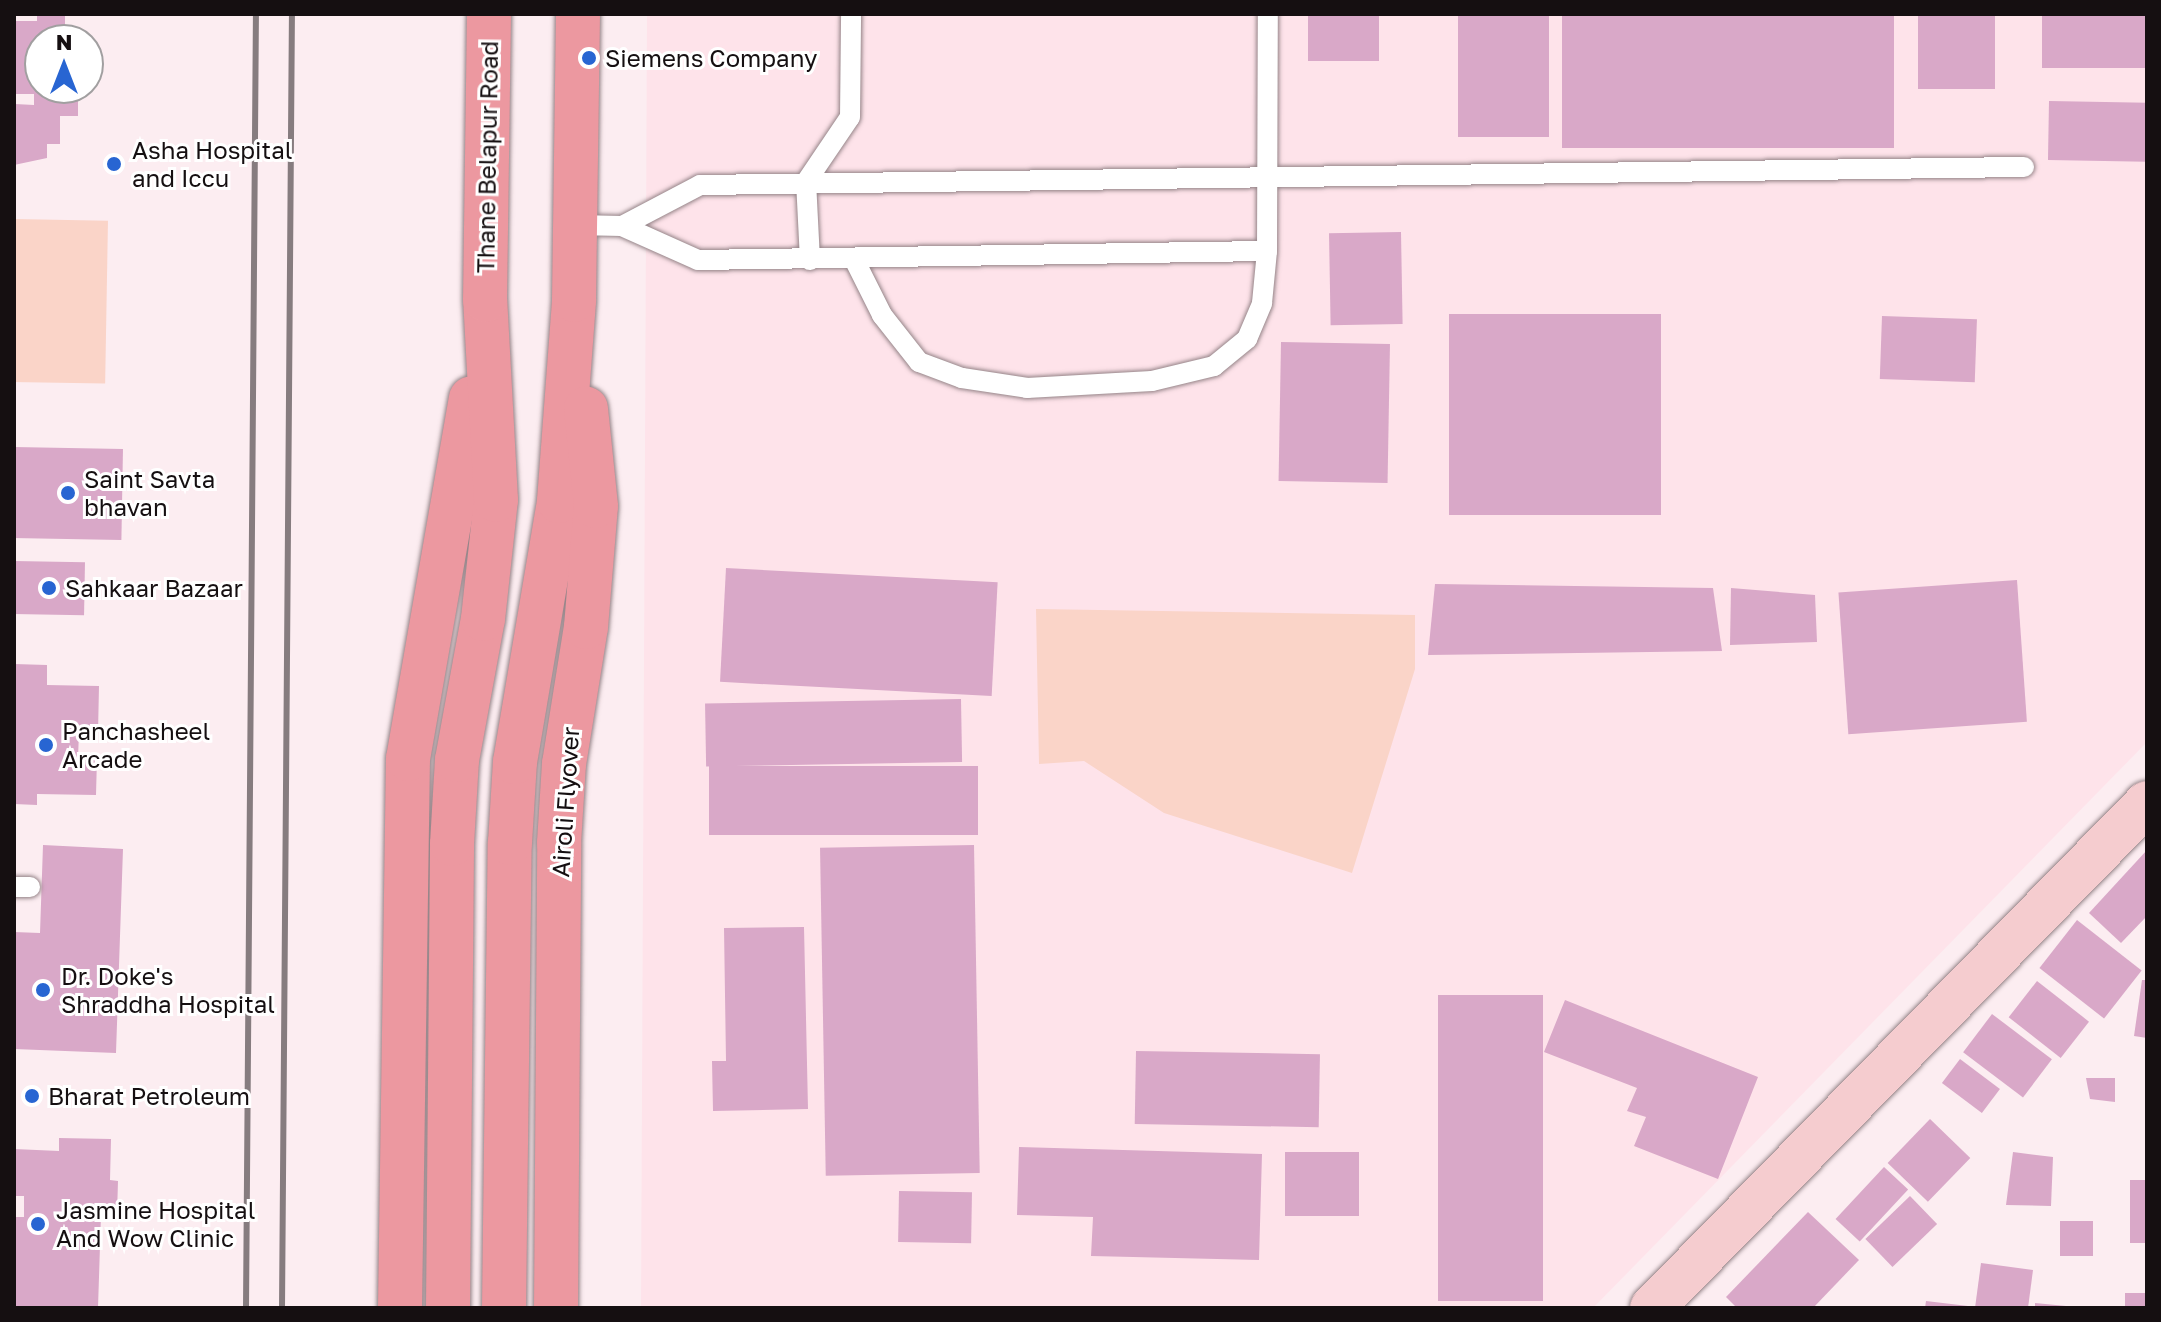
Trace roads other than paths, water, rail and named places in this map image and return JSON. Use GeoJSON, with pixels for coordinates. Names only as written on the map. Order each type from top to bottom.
{"type":"FeatureCollection","features":[{"type":"Feature","properties":{"kind":"main road","name":"Thane Belapur Road"},"geometry":{"type":"LineString","coordinates":[[485,300],[489,14]]}},
{"type":"Feature","properties":{"kind":"main road"},"geometry":{"type":"LineString","coordinates":[[504,1308],[515,762],[559,501],[574,300],[578,14]]}},
{"type":"Feature","properties":{"kind":"main road"},"geometry":{"type":"LineString","coordinates":[[448,1308],[453,830],[457,760],[483,619],[496,500],[485,300]]}},
{"type":"Feature","properties":{"kind":"main road"},"geometry":{"type":"LineString","coordinates":[[400,1308],[408,759],[456,496],[485,300]]}},
{"type":"Feature","properties":{"kind":"main road","name":"Airoli Flyover"},"geometry":{"type":"LineString","coordinates":[[556,1308],[559,843],[596,506],[574,300]]}},
{"type":"Feature","properties":{"kind":"street"},"geometry":{"type":"LineString","coordinates":[[1652,1308],[2147,803]]}},
{"type":"Feature","properties":{"kind":"lane"},"geometry":{"type":"LineString","coordinates":[[810,260],[806,182],[850,117],[851,14]]}},
{"type":"Feature","properties":{"kind":"lane"},"geometry":{"type":"LineString","coordinates":[[854,259],[882,315],[919,362],[962,378],[1027,388],[1152,381],[1214,366],[1247,339],[1262,303],[1267,251],[1268,14]]}},
{"type":"Feature","properties":{"kind":"lane"},"geometry":{"type":"LineString","coordinates":[[622,226],[700,185],[2024,167]]}},
{"type":"Feature","properties":{"kind":"lane"},"geometry":{"type":"LineString","coordinates":[[575,225],[622,226],[698,260],[1267,251]]}},
{"type":"Feature","properties":{"kind":"railway"},"geometry":{"type":"LineString","coordinates":[[246,1308],[256,14]]}},
{"type":"Feature","properties":{"kind":"railway"},"geometry":{"type":"LineString","coordinates":[[282,1308],[292,14]]}},
{"type":"Feature","properties":{"kind":"place","name":"Siemens Company"},"geometry":{"type":"Point","coordinates":[589,58]}},
{"type":"Feature","properties":{"kind":"place","name":"Asha Hospital and Iccu"},"geometry":{"type":"Point","coordinates":[114,164]}},
{"type":"Feature","properties":{"kind":"place","name":"Saint Savta bhavan"},"geometry":{"type":"Point","coordinates":[68,493]}},
{"type":"Feature","properties":{"kind":"place","name":"Sahkaar Bazaar"},"geometry":{"type":"Point","coordinates":[49,588]}},
{"type":"Feature","properties":{"kind":"place","name":"Panchasheel Arcade"},"geometry":{"type":"Point","coordinates":[46,745]}},
{"type":"Feature","properties":{"kind":"place","name":"Dr. Doke's Shraddha Hospital"},"geometry":{"type":"Point","coordinates":[43,990]}},
{"type":"Feature","properties":{"kind":"place","name":"Bharat Petroleum"},"geometry":{"type":"Point","coordinates":[32,1096]}},
{"type":"Feature","properties":{"kind":"place","name":"Jasmine Hospital And Wow Clinic"},"geometry":{"type":"Point","coordinates":[38,1224]}}]}
